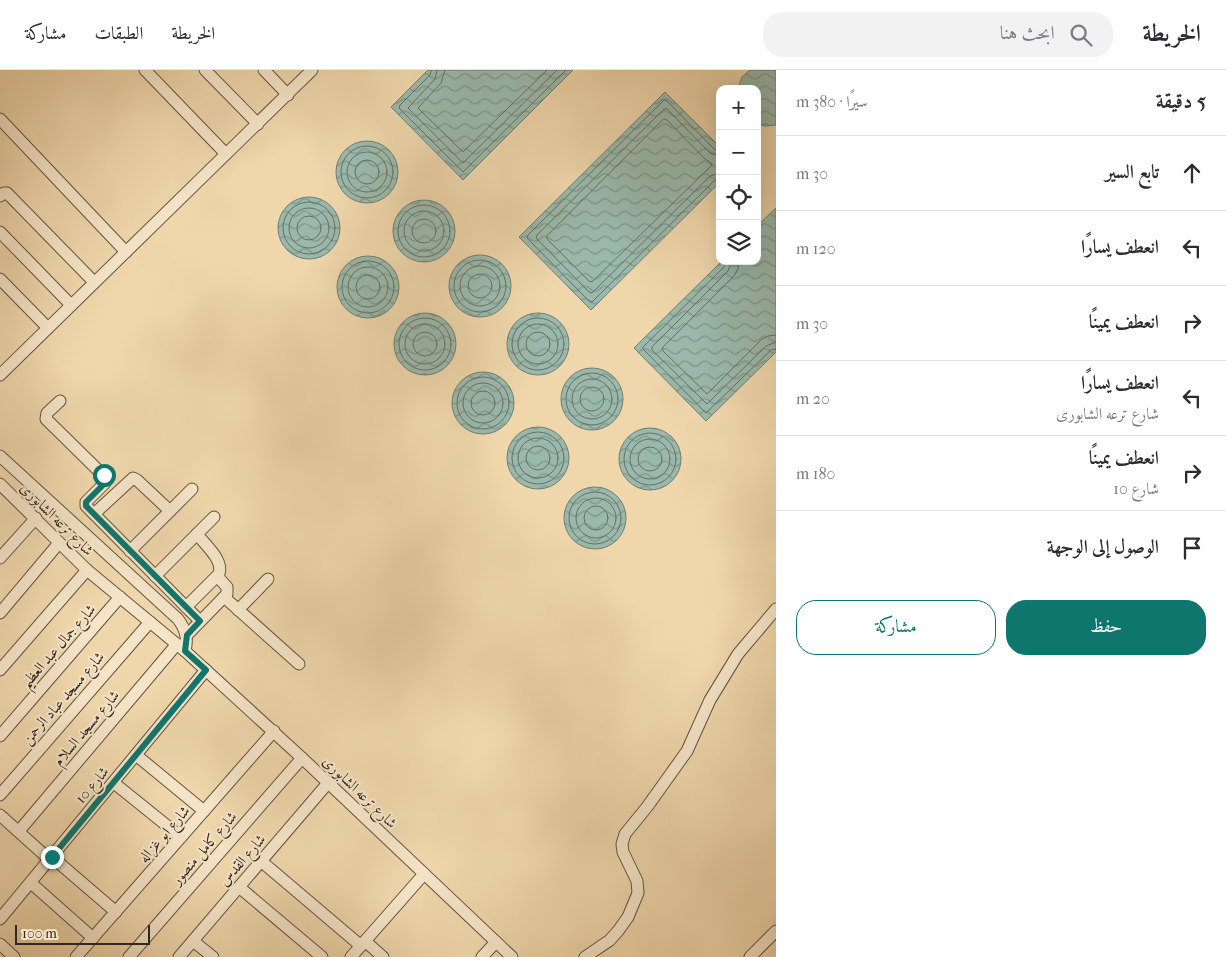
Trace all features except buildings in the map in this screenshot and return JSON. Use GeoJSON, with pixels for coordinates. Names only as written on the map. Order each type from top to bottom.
{"type":"FeatureCollection","features":[{"type":"Feature","properties":{"kind":"street"},"geometry":{"type":"LineString","coordinates":[[145,70],[226,154]]}},
{"type":"Feature","properties":{"kind":"street"},"geometry":{"type":"LineString","coordinates":[[206,70],[258,124]]}},
{"type":"Feature","properties":{"kind":"street"},"geometry":{"type":"LineString","coordinates":[[264,70],[288,95]]}},
{"type":"Feature","properties":{"kind":"street"},"geometry":{"type":"LineString","coordinates":[[0,375],[288,95],[310,71]]}},
{"type":"Feature","properties":{"kind":"street"},"geometry":{"type":"LineString","coordinates":[[0,119],[126,252]]}},
{"type":"Feature","properties":{"kind":"street"},"geometry":{"type":"LineString","coordinates":[[0,196],[7,193],[94,282]]}},
{"type":"Feature","properties":{"kind":"street"},"geometry":{"type":"LineString","coordinates":[[0,232],[71,305]]}},
{"type":"Feature","properties":{"kind":"street"},"geometry":{"type":"LineString","coordinates":[[0,279],[48,328]]}},
{"type":"Feature","properties":{"kind":"street"},"geometry":{"type":"LineString","coordinates":[[60,401],[47,413],[46,419],[105,477],[105,483],[86,504],[200,621]]}},
{"type":"Feature","properties":{"kind":"street","name":"شارع ترعه الشابورى"},"geometry":{"type":"LineString","coordinates":[[0,456],[178,619],[187,635]]}},
{"type":"Feature","properties":{"kind":"street"},"geometry":{"type":"LineString","coordinates":[[94,514],[133,478],[170,511]]}},
{"type":"Feature","properties":{"kind":"street"},"geometry":{"type":"LineString","coordinates":[[130,551],[192,489]]}},
{"type":"Feature","properties":{"kind":"street","name":"شارع ترعه الشابورى"},"geometry":{"type":"LineString","coordinates":[[2,490],[36,518],[87,570],[181,648],[274,732],[512,957]]}},
{"type":"Feature","properties":{"kind":"street"},"geometry":{"type":"LineString","coordinates":[[155,576],[214,517]]}},
{"type":"Feature","properties":{"kind":"street"},"geometry":{"type":"LineString","coordinates":[[0,558],[36,518]]}},
{"type":"Feature","properties":{"kind":"street"},"geometry":{"type":"LineString","coordinates":[[186,607],[217,576],[220,570],[219,562],[197,534]]}},
{"type":"Feature","properties":{"kind":"street"},"geometry":{"type":"LineString","coordinates":[[0,613],[59,543]]}},
{"type":"Feature","properties":{"kind":"street"},"geometry":{"type":"LineString","coordinates":[[0,670],[87,570]]}},
{"type":"Feature","properties":{"kind":"street"},"geometry":{"type":"LineString","coordinates":[[181,648],[187,635],[228,591],[227,587],[217,576]]}},
{"type":"Feature","properties":{"kind":"street"},"geometry":{"type":"LineString","coordinates":[[238,610],[268,580]]}},
{"type":"Feature","properties":{"kind":"street","name":"شارع جمال عبد العظيم"},"geometry":{"type":"LineString","coordinates":[[0,736],[120,597]]}},
{"type":"Feature","properties":{"kind":"street"},"geometry":{"type":"LineString","coordinates":[[224,597],[299,664]]}},
{"type":"Feature","properties":{"kind":"street"},"geometry":{"type":"LineString","coordinates":[[585,957],[610,940],[618,931],[628,917],[638,893],[637,881],[622,844],[625,834],[688,751],[710,700],[738,654],[776,609]]}},
{"type":"Feature","properties":{"kind":"street","name":"شارع مسجد عباد الرحمن"},"geometry":{"type":"LineString","coordinates":[[0,794],[150,622]]}},
{"type":"Feature","properties":{"kind":"street","name":"شارع مسجد السلام"},"geometry":{"type":"LineString","coordinates":[[18,832],[181,648]]}},
{"type":"Feature","properties":{"kind":"street","name":"شارع 10"},"geometry":{"type":"LineString","coordinates":[[0,919],[206,670]]}},
{"type":"Feature","properties":{"kind":"street","name":"شارع ابو غزاله"},"geometry":{"type":"LineString","coordinates":[[76,957],[274,732]]}},
{"type":"Feature","properties":{"kind":"street"},"geometry":{"type":"LineString","coordinates":[[136,755],[204,811]]}},
{"type":"Feature","properties":{"kind":"street","name":"شارع كامل منصور"},"geometry":{"type":"LineString","coordinates":[[129,957],[302,758]]}},
{"type":"Feature","properties":{"kind":"street"},"geometry":{"type":"LineString","coordinates":[[114,783],[181,837]]}},
{"type":"Feature","properties":{"kind":"street","name":"شارع القدس"},"geometry":{"type":"LineString","coordinates":[[179,957],[328,783]]}},
{"type":"Feature","properties":{"kind":"street"},"geometry":{"type":"LineString","coordinates":[[0,815],[116,912]]}},
{"type":"Feature","properties":{"kind":"street"},"geometry":{"type":"LineString","coordinates":[[261,861],[363,944],[383,957]]}},
{"type":"Feature","properties":{"kind":"street"},"geometry":{"type":"LineString","coordinates":[[351,957],[424,874]]}},
{"type":"Feature","properties":{"kind":"street"},"geometry":{"type":"LineString","coordinates":[[30,883],[93,938]]}},
{"type":"Feature","properties":{"kind":"street"},"geometry":{"type":"LineString","coordinates":[[239,887],[322,957]]}},
{"type":"Feature","properties":{"kind":"street"},"geometry":{"type":"LineString","coordinates":[[750,957],[776,931]]}},
{"type":"Feature","properties":{"kind":"street"},"geometry":{"type":"LineString","coordinates":[[193,941],[213,957]]}},
{"type":"Feature","properties":{"kind":"street"},"geometry":{"type":"LineString","coordinates":[[482,957],[496,942]]}},
{"type":"Feature","properties":{"kind":"street"},"geometry":{"type":"LineString","coordinates":[[0,944],[13,956]]}},
{"type":"Feature","properties":{"kind":"water"},"geometry":{"type":"Polygon","coordinates":[[[428,70],[573,70],[463,180],[391,107],[428,70]]]}},
{"type":"Feature","properties":{"kind":"water"},"geometry":{"type":"Polygon","coordinates":[[[750,70],[776,70],[776,125],[761,125],[761,85],[739,85],[742,77],[750,70]]]}},
{"type":"Feature","properties":{"kind":"water"},"geometry":{"type":"Polygon","coordinates":[[[665,92],[716,143],[716,186],[591,310],[519,237],[665,92]]]}},
{"type":"Feature","properties":{"kind":"water"},"geometry":{"type":"Polygon","coordinates":[[[361,141],[373,141],[389,150],[396,160],[398,172],[396,184],[389,194],[373,203],[361,203],[350,198],[341,189],[336,178],[336,166],[341,155],[350,146],[361,141]]]}},
{"type":"Feature","properties":{"kind":"water"},"geometry":{"type":"Polygon","coordinates":[[[303,197],[315,197],[331,206],[338,216],[340,228],[338,240],[331,250],[315,259],[303,259],[292,254],[283,245],[278,234],[278,222],[283,211],[292,202],[303,197]]]}},
{"type":"Feature","properties":{"kind":"water"},"geometry":{"type":"Polygon","coordinates":[[[418,200],[430,200],[446,209],[453,219],[455,231],[453,243],[446,253],[430,262],[418,262],[407,257],[398,248],[393,237],[393,225],[398,214],[407,205],[418,200]]]}},
{"type":"Feature","properties":{"kind":"water"},"geometry":{"type":"Polygon","coordinates":[[[776,208],[776,352],[706,421],[634,348],[718,265],[761,265],[761,222],[776,208]]]}},
{"type":"Feature","properties":{"kind":"water"},"geometry":{"type":"Polygon","coordinates":[[[474,255],[486,255],[502,264],[509,274],[511,286],[509,298],[502,308],[486,317],[474,317],[463,312],[454,303],[449,292],[449,280],[454,269],[463,260],[474,255]]]}},
{"type":"Feature","properties":{"kind":"water"},"geometry":{"type":"Polygon","coordinates":[[[362,256],[374,256],[390,265],[397,275],[399,287],[397,299],[390,309],[374,318],[362,318],[351,313],[342,304],[337,293],[337,281],[342,270],[351,261],[362,256]]]}},
{"type":"Feature","properties":{"kind":"water"},"geometry":{"type":"Polygon","coordinates":[[[419,313],[431,313],[447,322],[454,332],[456,344],[454,356],[447,366],[431,375],[419,375],[408,370],[399,361],[394,350],[394,338],[399,327],[408,318],[419,313]]]}},
{"type":"Feature","properties":{"kind":"water"},"geometry":{"type":"Polygon","coordinates":[[[532,313],[544,313],[560,322],[567,332],[569,344],[567,356],[560,366],[544,375],[532,375],[521,370],[512,361],[507,350],[507,338],[512,327],[521,318],[532,313]]]}},
{"type":"Feature","properties":{"kind":"water"},"geometry":{"type":"Polygon","coordinates":[[[586,368],[598,368],[614,377],[621,387],[623,399],[621,411],[614,421],[598,430],[586,430],[575,425],[566,416],[561,405],[561,393],[566,382],[575,373],[586,368]]]}},
{"type":"Feature","properties":{"kind":"water"},"geometry":{"type":"Polygon","coordinates":[[[477,372],[489,372],[505,381],[512,391],[514,403],[512,415],[505,425],[489,434],[477,434],[466,429],[457,420],[452,409],[452,397],[457,386],[466,377],[477,372]]]}},
{"type":"Feature","properties":{"kind":"water"},"geometry":{"type":"Polygon","coordinates":[[[532,427],[544,427],[560,436],[567,446],[569,458],[567,470],[560,480],[544,489],[532,489],[521,484],[512,475],[507,464],[507,452],[512,441],[521,432],[532,427]]]}},
{"type":"Feature","properties":{"kind":"water"},"geometry":{"type":"Polygon","coordinates":[[[644,428],[656,428],[672,437],[679,447],[681,459],[679,471],[672,481],[656,490],[644,490],[633,485],[624,476],[619,465],[619,453],[624,442],[633,433],[644,428]]]}},
{"type":"Feature","properties":{"kind":"water"},"geometry":{"type":"Polygon","coordinates":[[[589,487],[601,487],[617,496],[624,506],[626,518],[624,530],[617,540],[601,549],[589,549],[578,544],[569,535],[564,524],[564,512],[569,501],[578,492],[589,487]]]}},
{"type":"Feature","properties":{"kind":"route"},"geometry":{"type":"LineString","coordinates":[[52,857],[206,670],[185,651],[187,635],[200,621],[86,506],[86,502],[105,483],[104,475]]}}]}
